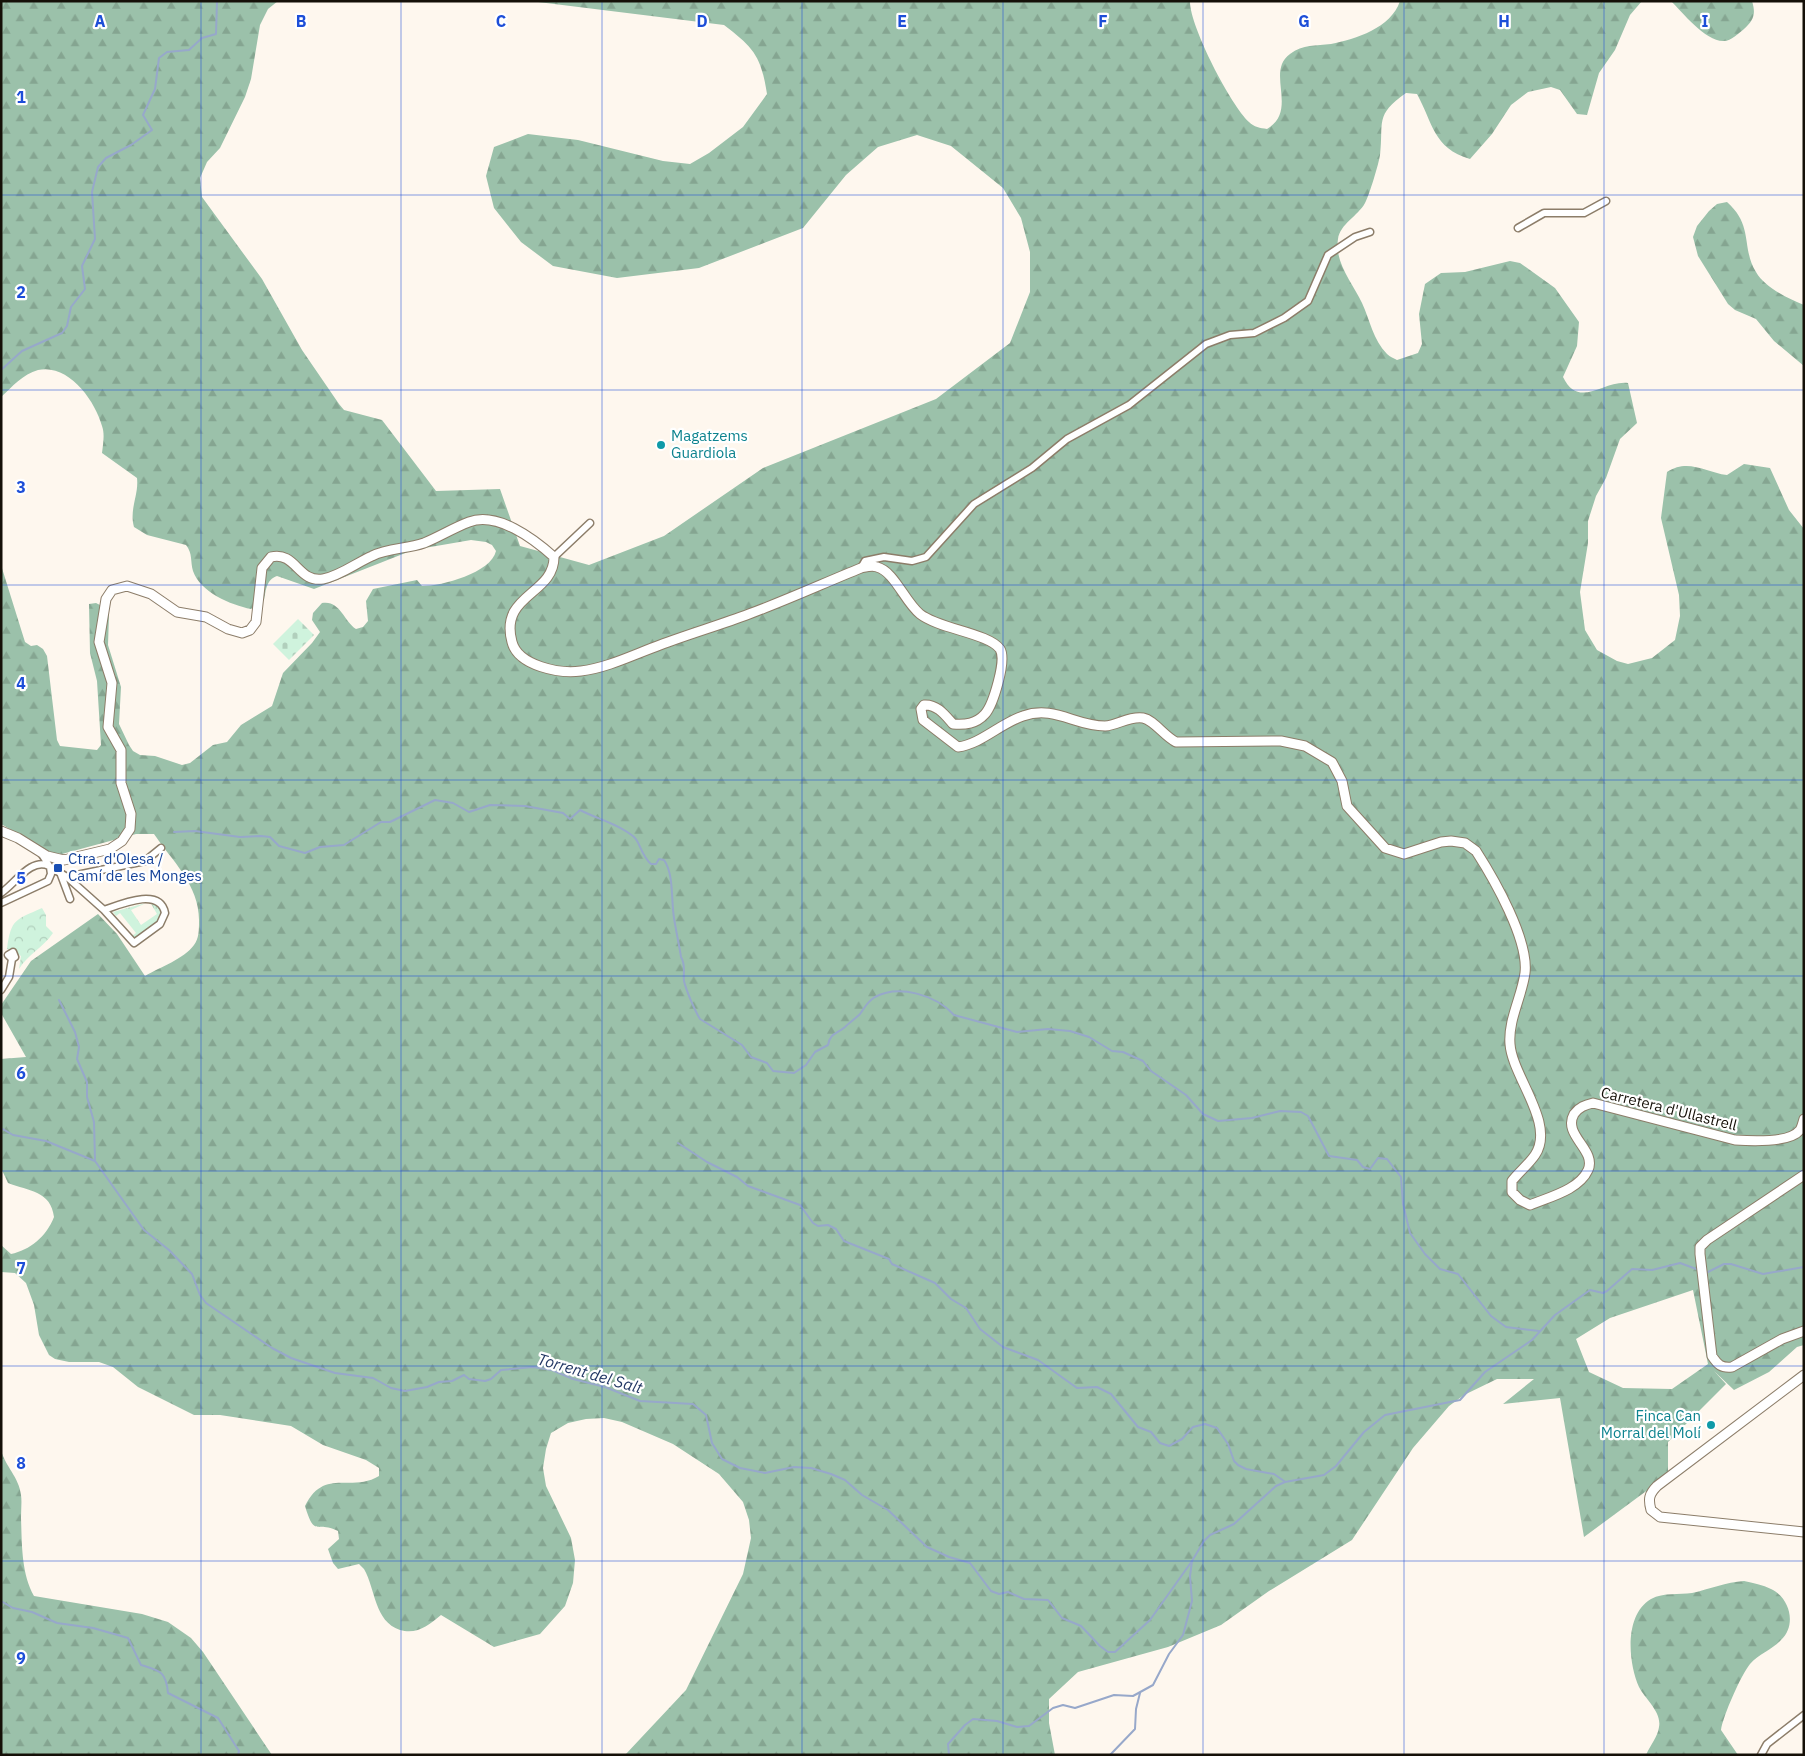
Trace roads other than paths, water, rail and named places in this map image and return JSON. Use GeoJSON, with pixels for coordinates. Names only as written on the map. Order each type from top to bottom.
{"type":"FeatureCollection","features":[{"type":"Feature","properties":{"kind":"street"},"geometry":{"type":"LineString","coordinates":[[1518,228],[1544,213],[1584,213],[1606,201]]}},
{"type":"Feature","properties":{"kind":"street"},"geometry":{"type":"LineString","coordinates":[[590,523],[554,557],[554,568],[550,575],[515,608],[510,621],[513,645],[522,656],[536,665],[572,671],[595,668],[750,614],[861,568],[865,561],[884,556],[912,561],[926,557],[974,504],[1032,468],[1067,439],[1129,405],[1206,344],[1230,335],[1254,333],[1284,318],[1308,301],[1328,255],[1355,237],[1370,232]]}},
{"type":"Feature","properties":{"kind":"street"},"geometry":{"type":"LineString","coordinates":[[1,831],[18,838],[51,858],[64,860],[86,856],[114,847],[122,841],[130,829],[131,814],[121,783],[122,756],[108,727],[112,683],[99,642],[104,605],[108,594],[117,587],[127,586],[151,594],[177,612],[206,617],[235,632],[242,633],[250,630],[256,622],[262,568],[267,560],[280,554],[288,558],[308,577],[325,579],[384,551],[422,544],[470,521],[483,518],[501,523],[532,540],[554,557]]}},
{"type":"Feature","properties":{"kind":"street","name":"Carretera d'Ullastrell"},"geometry":{"type":"LineString","coordinates":[[861,568],[876,566],[887,572],[910,604],[920,614],[932,621],[989,641],[998,647],[1002,654],[1003,664],[990,708],[975,722],[965,725],[953,724],[940,709],[931,704],[924,705],[921,709],[923,720],[958,747],[966,746],[1011,721],[1039,712],[1049,712],[1085,723],[1107,726],[1133,718],[1144,718],[1152,722],[1166,737],[1176,742],[1294,742],[1332,762],[1340,776],[1347,806],[1384,848],[1404,854],[1441,842],[1451,841],[1465,843],[1476,851],[1515,924],[1526,960],[1510,1034],[1510,1045],[1513,1058],[1539,1123],[1540,1144],[1536,1155],[1512,1181],[1512,1192],[1520,1200],[1530,1205],[1574,1186],[1583,1179],[1589,1168],[1590,1159],[1571,1128],[1571,1120],[1576,1111],[1584,1105],[1593,1104],[1735,1140],[1791,1137],[1800,1130],[1804,1119]]}},
{"type":"Feature","properties":{"kind":"street"},"geometry":{"type":"LineString","coordinates":[[64,876],[145,861],[161,848]]}},
{"type":"Feature","properties":{"kind":"street"},"geometry":{"type":"LineString","coordinates":[[1,903],[48,881],[51,874],[50,867],[40,852]]}},
{"type":"Feature","properties":{"kind":"street"},"geometry":{"type":"LineString","coordinates":[[1,893],[32,866],[42,864],[64,876],[104,910],[134,943],[160,924],[165,913],[160,902],[152,898],[104,910]]}},
{"type":"Feature","properties":{"kind":"street"},"geometry":{"type":"LineString","coordinates":[[64,876],[70,899]]}},
{"type":"Feature","properties":{"kind":"street"},"geometry":{"type":"LineString","coordinates":[[1,990],[9,977],[12,959]]}},
{"type":"Feature","properties":{"kind":"street"},"geometry":{"type":"LineString","coordinates":[[1804,1175],[1707,1240],[1700,1247],[1712,1356],[1717,1365],[1724,1368],[1732,1367],[1782,1339],[1804,1331]]}},
{"type":"Feature","properties":{"kind":"street"},"geometry":{"type":"LineString","coordinates":[[1804,1375],[1657,1486],[1650,1493],[1649,1501],[1651,1510],[1660,1517],[1804,1532]]}},
{"type":"Feature","properties":{"kind":"street"},"geometry":{"type":"LineString","coordinates":[[1761,1755],[1767,1744],[1804,1716]]}},
{"type":"Feature","properties":{"kind":"waterway"},"geometry":{"type":"LineString","coordinates":[[1,370],[22,351],[62,333],[67,326],[71,307],[85,289],[82,266],[95,239],[92,192],[98,167],[106,158],[131,145],[152,130],[143,115],[155,89],[159,58],[167,52],[189,50],[202,38],[216,34],[217,1]]}},
{"type":"Feature","properties":{"kind":"waterway"},"geometry":{"type":"LineString","coordinates":[[174,832],[195,831],[240,837],[270,837],[279,846],[305,853],[320,847],[344,845],[381,822],[390,822],[435,800],[453,803],[469,812],[490,805],[525,806],[563,813],[570,819],[580,810],[628,832],[636,839],[645,857],[651,864],[656,864],[659,859],[664,860],[671,880],[674,918],[684,966],[684,981],[700,1019],[742,1045],[751,1057],[767,1063],[773,1071],[794,1073],[806,1065],[815,1052],[828,1045],[832,1036],[858,1016],[872,999],[885,993],[906,992],[917,994],[937,1002],[954,1015],[1017,1032],[1048,1029],[1070,1031],[1089,1037],[1112,1051],[1123,1052],[1143,1061],[1151,1071],[1186,1095],[1203,1114],[1218,1121],[1252,1118],[1280,1111],[1301,1112],[1308,1116],[1329,1156],[1357,1160],[1363,1167],[1370,1169],[1378,1158],[1387,1159],[1401,1177],[1403,1204],[1410,1233],[1425,1254],[1440,1269],[1458,1274],[1491,1316],[1506,1327],[1539,1331]]}},
{"type":"Feature","properties":{"kind":"waterway"},"geometry":{"type":"LineString","coordinates":[[59,1000],[75,1032],[79,1047],[77,1059],[87,1082],[87,1097],[94,1122],[95,1160]]}},
{"type":"Feature","properties":{"kind":"waterway","name":"Torrent del Salt"},"geometry":{"type":"LineString","coordinates":[[1,1128],[13,1135],[46,1141],[95,1161],[144,1230],[169,1250],[192,1274],[200,1295],[206,1303],[272,1348],[291,1358],[335,1373],[373,1378],[391,1388],[405,1391],[427,1387],[439,1382],[452,1381],[464,1375],[469,1379],[485,1381],[491,1379],[501,1370],[533,1367],[552,1370],[573,1379],[605,1387],[640,1401],[693,1404],[706,1415],[712,1443],[722,1459],[740,1468],[765,1473],[794,1467],[811,1468],[845,1480],[862,1495],[888,1510],[927,1547],[949,1557],[970,1563],[991,1591],[999,1594],[1008,1592],[1024,1599],[1048,1600],[1062,1618],[1081,1626],[1108,1652],[1115,1652],[1150,1620],[1192,1561]]}},
{"type":"Feature","properties":{"kind":"waterway"},"geometry":{"type":"LineString","coordinates":[[678,1143],[707,1162],[737,1177],[748,1186],[800,1205],[813,1223],[818,1226],[828,1225],[836,1229],[844,1241],[889,1259],[892,1264],[935,1283],[951,1299],[966,1308],[980,1329],[1003,1347],[1038,1360],[1077,1388],[1097,1387],[1111,1394],[1138,1427],[1151,1432],[1160,1443],[1169,1446],[1182,1439],[1193,1427],[1205,1424],[1217,1428],[1228,1444],[1234,1461],[1238,1465],[1246,1469],[1274,1474],[1284,1481]]}},
{"type":"Feature","properties":{"kind":"waterway"},"geometry":{"type":"LineString","coordinates":[[949,1755],[948,1744],[973,1719],[997,1721],[1017,1727],[1029,1726],[1053,1708],[1063,1705],[1075,1708],[1114,1695],[1133,1696],[1153,1685],[1169,1654],[1183,1635],[1192,1601],[1190,1576],[1192,1561],[1204,1541],[1210,1535],[1234,1524],[1276,1486],[1285,1482],[1324,1475],[1336,1466],[1364,1432],[1385,1415],[1460,1400],[1485,1372],[1532,1340],[1555,1315],[1590,1290],[1603,1293],[1632,1269],[1652,1270],[1680,1263],[1699,1270]]}},
{"type":"Feature","properties":{"kind":"waterway"},"geometry":{"type":"LineString","coordinates":[[1706,1273],[1724,1264],[1731,1264],[1763,1274],[1804,1267]]}},
{"type":"Feature","properties":{"kind":"waterway"},"geometry":{"type":"LineString","coordinates":[[1,1601],[13,1608],[32,1612],[57,1623],[93,1628],[128,1638],[141,1665],[164,1676],[168,1693],[218,1718],[239,1751],[238,1755]]}},
{"type":"Feature","properties":{"kind":"waterway"},"geometry":{"type":"LineString","coordinates":[[1110,1755],[1135,1729],[1136,1709],[1140,1693]]}},
{"type":"Feature","properties":{"kind":"place","name":"Magatzems Guardiola"},"geometry":{"type":"Point","coordinates":[661,445]}},
{"type":"Feature","properties":{"kind":"place","name":"Ctra. d'Olesa / Camí de les Monges"},"geometry":{"type":"Point","coordinates":[58,868]}},
{"type":"Feature","properties":{"kind":"place","name":"Finca Can Morral del Molí"},"geometry":{"type":"Point","coordinates":[1711,1425]}}]}
